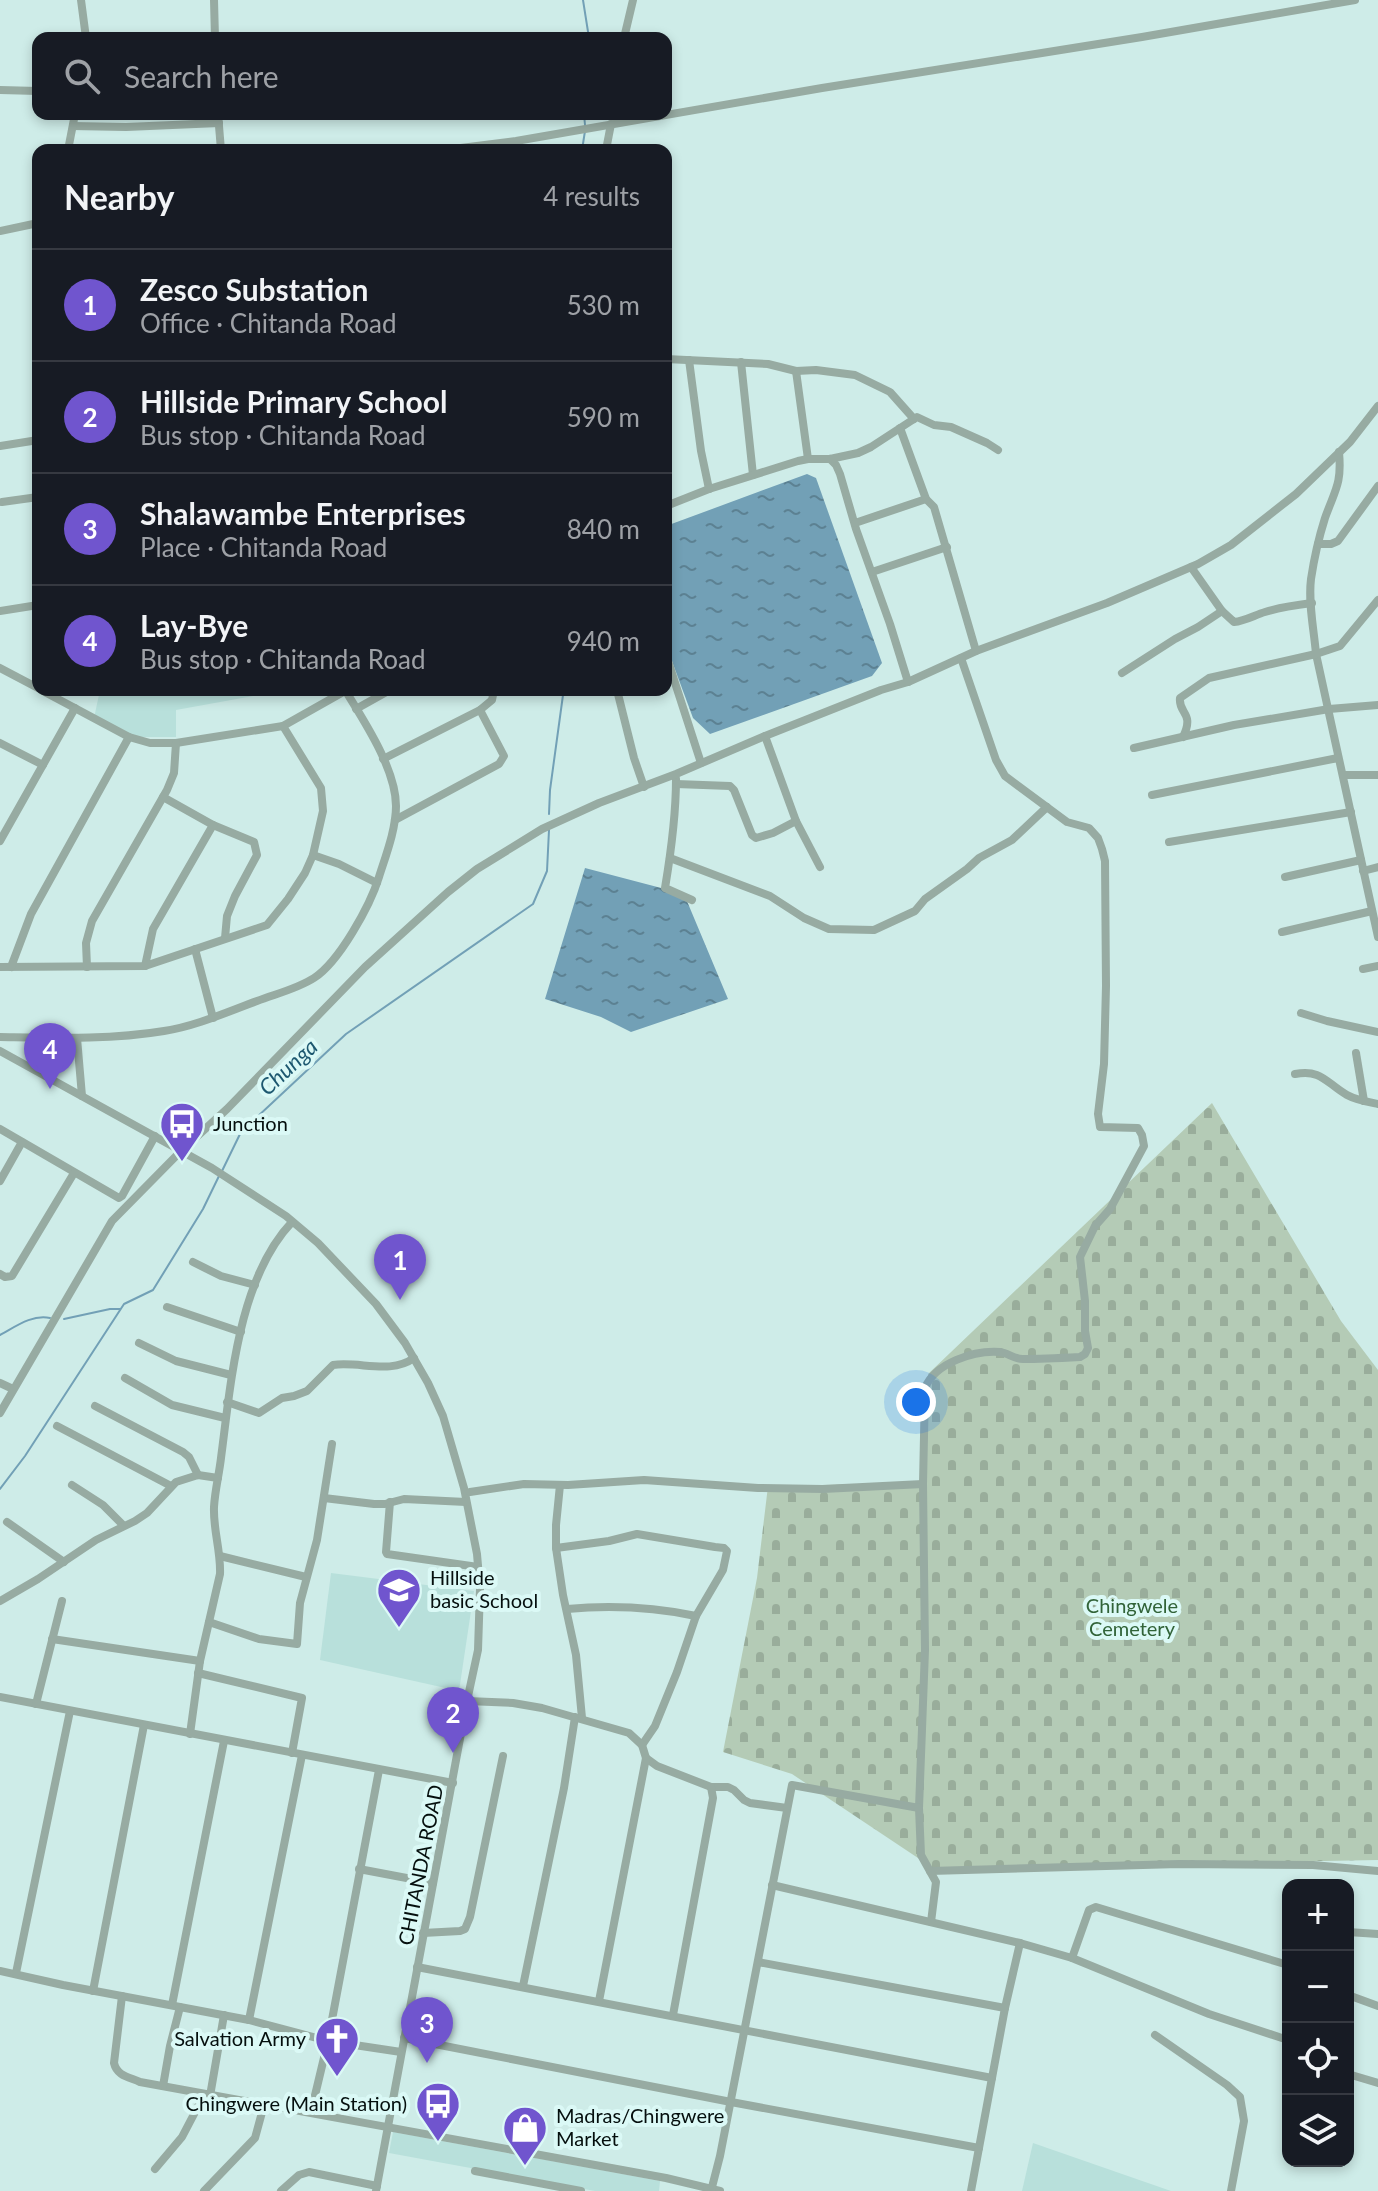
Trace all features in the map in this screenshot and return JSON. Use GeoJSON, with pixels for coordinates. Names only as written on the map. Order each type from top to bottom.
{"type":"FeatureCollection","features":[{"type":"Feature","properties":{"kind":"street"},"geometry":{"type":"LineString","coordinates":[[81,0],[85,32]]}},
{"type":"Feature","properties":{"kind":"street"},"geometry":{"type":"LineString","coordinates":[[214,0],[215,32]]}},
{"type":"Feature","properties":{"kind":"street"},"geometry":{"type":"LineString","coordinates":[[625,32],[633,0]]}},
{"type":"Feature","properties":{"kind":"street"},"geometry":{"type":"LineString","coordinates":[[672,111],[1355,0]]}},
{"type":"Feature","properties":{"kind":"street"},"geometry":{"type":"LineString","coordinates":[[0,90],[32,91]]}},
{"type":"Feature","properties":{"kind":"street"},"geometry":{"type":"LineString","coordinates":[[69,144],[74,120]]}},
{"type":"Feature","properties":{"kind":"street"},"geometry":{"type":"LineString","coordinates":[[73,126],[126,127],[198,120]]}},
{"type":"Feature","properties":{"kind":"street"},"geometry":{"type":"LineString","coordinates":[[218,120],[220,144]]}},
{"type":"Feature","properties":{"kind":"street"},"geometry":{"type":"LineString","coordinates":[[492,144],[575,131],[610,121],[607,144]]}},
{"type":"Feature","properties":{"kind":"street"},"geometry":{"type":"LineString","coordinates":[[0,231],[32,224]]}},
{"type":"Feature","properties":{"kind":"street"},"geometry":{"type":"LineString","coordinates":[[672,359],[768,364],[796,371],[839,372],[863,378],[890,392],[914,419]]}},
{"type":"Feature","properties":{"kind":"street"},"geometry":{"type":"LineString","coordinates":[[689,360],[709,489]]}},
{"type":"Feature","properties":{"kind":"street"},"geometry":{"type":"LineString","coordinates":[[741,362],[753,475]]}},
{"type":"Feature","properties":{"kind":"street"},"geometry":{"type":"LineString","coordinates":[[796,371],[808,459]]}},
{"type":"Feature","properties":{"kind":"street"},"geometry":{"type":"LineString","coordinates":[[0,1413],[112,1221],[227,1109],[365,967],[459,883],[554,822],[644,787],[676,779],[701,763],[765,736],[908,682],[976,651],[1107,603],[1191,567],[1231,545],[1274,514],[1350,442],[1378,406]]}},
{"type":"Feature","properties":{"kind":"street"},"geometry":{"type":"LineString","coordinates":[[672,502],[808,459],[830,459],[858,453],[917,417],[934,425],[951,427],[998,450]]}},
{"type":"Feature","properties":{"kind":"street"},"geometry":{"type":"LineString","coordinates":[[900,428],[926,499],[934,507],[976,651]]}},
{"type":"Feature","properties":{"kind":"street"},"geometry":{"type":"LineString","coordinates":[[0,446],[32,441]]}},
{"type":"Feature","properties":{"kind":"street"},"geometry":{"type":"LineString","coordinates":[[1339,452],[1341,474],[1318,544],[1311,582],[1316,654],[1378,937]]}},
{"type":"Feature","properties":{"kind":"street"},"geometry":{"type":"LineString","coordinates":[[830,459],[840,474],[908,682]]}},
{"type":"Feature","properties":{"kind":"street"},"geometry":{"type":"LineString","coordinates":[[1318,544],[1338,541],[1378,486]]}},
{"type":"Feature","properties":{"kind":"street"},"geometry":{"type":"LineString","coordinates":[[2,502],[32,498]]}},
{"type":"Feature","properties":{"kind":"street"},"geometry":{"type":"LineString","coordinates":[[855,523],[926,499]]}},
{"type":"Feature","properties":{"kind":"street"},"geometry":{"type":"LineString","coordinates":[[872,572],[947,547]]}},
{"type":"Feature","properties":{"kind":"street"},"geometry":{"type":"LineString","coordinates":[[1191,567],[1222,611],[1234,622],[1283,607],[1312,603]]}},
{"type":"Feature","properties":{"kind":"street"},"geometry":{"type":"LineString","coordinates":[[1183,737],[1188,721],[1179,700],[1209,678],[1316,654],[1344,644],[1378,600]]}},
{"type":"Feature","properties":{"kind":"street"},"geometry":{"type":"LineString","coordinates":[[0,611],[32,606]]}},
{"type":"Feature","properties":{"kind":"street"},"geometry":{"type":"LineString","coordinates":[[1122,673],[1222,611]]}},
{"type":"Feature","properties":{"kind":"street"},"geometry":{"type":"LineString","coordinates":[[931,1922],[936,1882],[921,1855],[919,1808],[925,1650],[925,1388],[933,1376],[953,1361],[986,1352],[1006,1353],[1017,1359],[1080,1357],[1085,1354],[1088,1348],[1080,1257],[1095,1226],[1110,1209],[1144,1146],[1138,1128],[1100,1127],[1098,1114],[1104,1064],[1106,986],[1105,861],[1098,838],[1089,828],[1067,822],[1003,772],[996,760],[961,658]]}},
{"type":"Feature","properties":{"kind":"street"},"geometry":{"type":"LineString","coordinates":[[0,668],[32,685]]}},
{"type":"Feature","properties":{"kind":"street"},"geometry":{"type":"LineString","coordinates":[[672,674],[701,763]]}},
{"type":"Feature","properties":{"kind":"street"},"geometry":{"type":"LineString","coordinates":[[52,696],[129,737],[150,743],[176,743],[283,726],[336,696]]}},
{"type":"Feature","properties":{"kind":"street"},"geometry":{"type":"LineString","coordinates":[[0,1037],[77,1038],[166,1031],[213,1018],[315,978],[353,931],[371,899],[395,820],[395,792],[383,759],[348,696]]}},
{"type":"Feature","properties":{"kind":"street"},"geometry":{"type":"LineString","coordinates":[[356,709],[379,696]]}},
{"type":"Feature","properties":{"kind":"street"},"geometry":{"type":"LineString","coordinates":[[383,759],[480,710],[493,696]]}},
{"type":"Feature","properties":{"kind":"street"},"geometry":{"type":"LineString","coordinates":[[618,696],[644,787]]}},
{"type":"Feature","properties":{"kind":"street"},"geometry":{"type":"LineString","coordinates":[[1134,748],[1234,725],[1329,709],[1378,705]]}},
{"type":"Feature","properties":{"kind":"street"},"geometry":{"type":"LineString","coordinates":[[0,841],[75,708]]}},
{"type":"Feature","properties":{"kind":"street"},"geometry":{"type":"LineString","coordinates":[[395,820],[499,764],[504,756],[480,710]]}},
{"type":"Feature","properties":{"kind":"street"},"geometry":{"type":"LineString","coordinates":[[0,967],[145,966],[267,925],[305,873],[320,829],[324,797],[283,726]]}},
{"type":"Feature","properties":{"kind":"street"},"geometry":{"type":"LineString","coordinates":[[765,736],[796,821],[820,867]]}},
{"type":"Feature","properties":{"kind":"street"},"geometry":{"type":"LineString","coordinates":[[11,967],[31,914],[129,737]]}},
{"type":"Feature","properties":{"kind":"street"},"geometry":{"type":"LineString","coordinates":[[0,743],[43,765]]}},
{"type":"Feature","properties":{"kind":"street"},"geometry":{"type":"LineString","coordinates":[[87,967],[86,943],[92,921],[163,797],[174,773],[176,743]]}},
{"type":"Feature","properties":{"kind":"street"},"geometry":{"type":"LineString","coordinates":[[1152,795],[1338,758]]}},
{"type":"Feature","properties":{"kind":"street"},"geometry":{"type":"LineString","coordinates":[[1343,775],[1378,775]]}},
{"type":"Feature","properties":{"kind":"street"},"geometry":{"type":"LineString","coordinates":[[676,779],[730,786],[756,838],[796,821]]}},
{"type":"Feature","properties":{"kind":"street"},"geometry":{"type":"LineString","coordinates":[[676,779],[665,888],[692,900]]}},
{"type":"Feature","properties":{"kind":"street"},"geometry":{"type":"LineString","coordinates":[[163,797],[213,825],[252,840],[257,855],[227,916],[225,938]]}},
{"type":"Feature","properties":{"kind":"street"},"geometry":{"type":"LineString","coordinates":[[670,858],[770,896],[804,918],[829,929],[874,930],[915,911],[925,899],[979,858],[1012,840],[1047,807]]}},
{"type":"Feature","properties":{"kind":"street"},"geometry":{"type":"LineString","coordinates":[[1169,842],[1351,812]]}},
{"type":"Feature","properties":{"kind":"street"},"geometry":{"type":"LineString","coordinates":[[145,966],[153,929],[213,825]]}},
{"type":"Feature","properties":{"kind":"street"},"geometry":{"type":"LineString","coordinates":[[313,855],[377,883]]}},
{"type":"Feature","properties":{"kind":"street"},"geometry":{"type":"LineString","coordinates":[[1285,877],[1361,860]]}},
{"type":"Feature","properties":{"kind":"street"},"geometry":{"type":"LineString","coordinates":[[1363,871],[1378,867]]}},
{"type":"Feature","properties":{"kind":"street"},"geometry":{"type":"LineString","coordinates":[[1282,932],[1372,911]]}},
{"type":"Feature","properties":{"kind":"street"},"geometry":{"type":"LineString","coordinates":[[195,949],[213,1018]]}},
{"type":"Feature","properties":{"kind":"street"},"geometry":{"type":"LineString","coordinates":[[1363,969],[1378,966]]}},
{"type":"Feature","properties":{"kind":"street"},"geometry":{"type":"LineString","coordinates":[[1301,1013],[1378,1032]]}},
{"type":"Feature","properties":{"kind":"street"},"geometry":{"type":"LineString","coordinates":[[77,1038],[82,1096]]}},
{"type":"Feature","properties":{"kind":"street","name":"CHITANDA ROAD"},"geometry":{"type":"LineString","coordinates":[[0,1052],[212,1168],[318,1243],[376,1304],[414,1358],[443,1416],[468,1497],[480,1589],[478,1650],[377,2188]]}},
{"type":"Feature","properties":{"kind":"street"},"geometry":{"type":"LineString","coordinates":[[1356,1053],[1364,1101]]}},
{"type":"Feature","properties":{"kind":"street"},"geometry":{"type":"LineString","coordinates":[[1295,1074],[1311,1072],[1325,1078],[1347,1095],[1378,1104]]}},
{"type":"Feature","properties":{"kind":"street"},"geometry":{"type":"LineString","coordinates":[[0,1129],[120,1198],[155,1136]]}},
{"type":"Feature","properties":{"kind":"street"},"geometry":{"type":"LineString","coordinates":[[0,1181],[22,1142]]}},
{"type":"Feature","properties":{"kind":"street"},"geometry":{"type":"LineString","coordinates":[[0,1274],[12,1276],[74,1173]]}},
{"type":"Feature","properties":{"kind":"street"},"geometry":{"type":"LineString","coordinates":[[190,1734],[200,1661],[220,1574],[214,1510],[231,1375],[255,1285],[275,1242],[292,1222]]}},
{"type":"Feature","properties":{"kind":"street"},"geometry":{"type":"LineString","coordinates":[[193,1262],[221,1276],[255,1285]]}},
{"type":"Feature","properties":{"kind":"street"},"geometry":{"type":"LineString","coordinates":[[167,1307],[241,1332]]}},
{"type":"Feature","properties":{"kind":"street"},"geometry":{"type":"LineString","coordinates":[[139,1343],[176,1361],[231,1375]]}},
{"type":"Feature","properties":{"kind":"street"},"geometry":{"type":"LineString","coordinates":[[227,1402],[259,1413],[282,1398],[307,1391],[333,1365],[393,1366],[414,1358]]}},
{"type":"Feature","properties":{"kind":"street"},"geometry":{"type":"LineString","coordinates":[[125,1378],[172,1405],[225,1418]]}},
{"type":"Feature","properties":{"kind":"street"},"geometry":{"type":"LineString","coordinates":[[0,1383],[13,1389]]}},
{"type":"Feature","properties":{"kind":"street"},"geometry":{"type":"LineString","coordinates":[[95,1406],[183,1452],[198,1475]]}},
{"type":"Feature","properties":{"kind":"street"},"geometry":{"type":"LineString","coordinates":[[57,1426],[171,1486]]}},
{"type":"Feature","properties":{"kind":"street"},"geometry":{"type":"LineString","coordinates":[[209,1622],[242,1635],[295,1645],[300,1603],[317,1540],[332,1444]]}},
{"type":"Feature","properties":{"kind":"street"},"geometry":{"type":"LineString","coordinates":[[0,1601],[96,1540],[147,1513],[176,1482],[198,1475],[218,1478]]}},
{"type":"Feature","properties":{"kind":"street"},"geometry":{"type":"LineString","coordinates":[[324,1498],[349,1502],[390,1502],[468,1497],[524,1484],[644,1480],[823,1489],[923,1484]]}},
{"type":"Feature","properties":{"kind":"street"},"geometry":{"type":"LineString","coordinates":[[72,1485],[103,1505],[123,1525]]}},
{"type":"Feature","properties":{"kind":"street"},"geometry":{"type":"LineString","coordinates":[[523,1986],[579,1718],[579,1678],[556,1548],[560,1485]]}},
{"type":"Feature","properties":{"kind":"street"},"geometry":{"type":"LineString","coordinates":[[390,1502],[387,1554],[478,1567]]}},
{"type":"Feature","properties":{"kind":"street"},"geometry":{"type":"LineString","coordinates":[[7,1522],[64,1562]]}},
{"type":"Feature","properties":{"kind":"street"},"geometry":{"type":"LineString","coordinates":[[556,1548],[637,1534],[724,1548],[727,1554],[723,1570],[696,1616],[655,1726],[642,1745]]}},
{"type":"Feature","properties":{"kind":"street"},"geometry":{"type":"LineString","coordinates":[[220,1556],[306,1577]]}},
{"type":"Feature","properties":{"kind":"street"},"geometry":{"type":"LineString","coordinates":[[36,1704],[62,1601]]}},
{"type":"Feature","properties":{"kind":"street"},"geometry":{"type":"LineString","coordinates":[[567,1609],[654,1608],[696,1616]]}},
{"type":"Feature","properties":{"kind":"street"},"geometry":{"type":"LineString","coordinates":[[52,1639],[200,1661]]}},
{"type":"Feature","properties":{"kind":"street"},"geometry":{"type":"LineString","coordinates":[[198,1673],[302,1698],[292,1753]]}},
{"type":"Feature","properties":{"kind":"street"},"geometry":{"type":"LineString","coordinates":[[0,1697],[453,1783]]}},
{"type":"Feature","properties":{"kind":"street"},"geometry":{"type":"LineString","coordinates":[[467,1701],[513,1703],[579,1718],[629,1733],[642,1745],[646,1758],[599,2001]]}},
{"type":"Feature","properties":{"kind":"street"},"geometry":{"type":"LineString","coordinates":[[16,1973],[70,1711]]}},
{"type":"Feature","properties":{"kind":"street"},"geometry":{"type":"LineString","coordinates":[[93,1991],[144,1725]]}},
{"type":"Feature","properties":{"kind":"street"},"geometry":{"type":"LineString","coordinates":[[163,2086],[224,1741]]}},
{"type":"Feature","properties":{"kind":"street"},"geometry":{"type":"LineString","coordinates":[[249,2020],[302,1755]]}},
{"type":"Feature","properties":{"kind":"street"},"geometry":{"type":"LineString","coordinates":[[423,1933],[465,1929],[503,1756]]}},
{"type":"Feature","properties":{"kind":"street"},"geometry":{"type":"LineString","coordinates":[[646,1758],[657,1766],[711,1787],[728,1787],[750,1803],[787,1808]]}},
{"type":"Feature","properties":{"kind":"street"},"geometry":{"type":"LineString","coordinates":[[311,2112],[328,2041],[379,1770]]}},
{"type":"Feature","properties":{"kind":"street"},"geometry":{"type":"LineString","coordinates":[[122,1996],[114,2063],[121,2075],[140,2082],[666,2178],[714,2191],[792,1785],[919,1808]]}},
{"type":"Feature","properties":{"kind":"street"},"geometry":{"type":"LineString","coordinates":[[673,2015],[713,1798],[711,1787]]}},
{"type":"Feature","properties":{"kind":"street"},"geometry":{"type":"LineString","coordinates":[[930,1871],[1179,1864],[1313,1865],[1378,1871]]}},
{"type":"Feature","properties":{"kind":"street"},"geometry":{"type":"LineString","coordinates":[[359,1869],[433,1883]]}},
{"type":"Feature","properties":{"kind":"street"},"geometry":{"type":"LineString","coordinates":[[772,1885],[1072,1958],[1209,2014],[1282,2038]]}},
{"type":"Feature","properties":{"kind":"street"},"geometry":{"type":"LineString","coordinates":[[1072,1958],[1089,1910],[1096,1907],[1282,1963]]}},
{"type":"Feature","properties":{"kind":"street"},"geometry":{"type":"LineString","coordinates":[[1354,1932],[1378,1934]]}},
{"type":"Feature","properties":{"kind":"street"},"geometry":{"type":"LineString","coordinates":[[971,2191],[1020,1943]]}},
{"type":"Feature","properties":{"kind":"street"},"geometry":{"type":"LineString","coordinates":[[758,1962],[1005,2008]]}},
{"type":"Feature","properties":{"kind":"street"},"geometry":{"type":"LineString","coordinates":[[417,1967],[992,2078]]}},
{"type":"Feature","properties":{"kind":"street"},"geometry":{"type":"LineString","coordinates":[[0,1971],[249,2020],[328,2041],[401,2052]]}},
{"type":"Feature","properties":{"kind":"street"},"geometry":{"type":"LineString","coordinates":[[1354,1997],[1378,2006]]}},
{"type":"Feature","properties":{"kind":"street"},"geometry":{"type":"LineString","coordinates":[[155,2169],[182,2137],[207,2095],[224,2015]]}},
{"type":"Feature","properties":{"kind":"street"},"geometry":{"type":"LineString","coordinates":[[1155,2035],[1240,2097],[1244,2121],[1231,2191]]}},
{"type":"Feature","properties":{"kind":"street"},"geometry":{"type":"LineString","coordinates":[[404,2038],[979,2148]]}},
{"type":"Feature","properties":{"kind":"street"},"geometry":{"type":"LineString","coordinates":[[1354,2076],[1378,2083]]}},
{"type":"Feature","properties":{"kind":"street"},"geometry":{"type":"LineString","coordinates":[[204,2191],[255,2138],[264,2105]]}},
{"type":"Feature","properties":{"kind":"street"},"geometry":{"type":"LineString","coordinates":[[475,2171],[581,2191]]}},
{"type":"Feature","properties":{"kind":"street"},"geometry":{"type":"LineString","coordinates":[[281,2191],[299,2175],[309,2172],[377,2188]]}},
{"type":"Feature","properties":{"kind":"street"},"geometry":{"type":"LineString","coordinates":[[663,2191],[666,2178]]}},
{"type":"Feature","properties":{"kind":"shaded area"},"geometry":{"type":"Polygon","coordinates":[[[99,696],[254,696],[176,710],[176,737],[137,737],[94,718],[99,696]]]}},
{"type":"Feature","properties":{"kind":"shaded area"},"geometry":{"type":"Polygon","coordinates":[[[331,1573],[474,1591],[459,1691],[320,1660],[331,1573]]]}},
{"type":"Feature","properties":{"kind":"shaded area","name":"Madras/Chingwere Market"},"geometry":{"type":"Polygon","coordinates":[[[393,2132],[660,2181],[659,2191],[595,2191],[389,2153],[393,2132]]]}},
{"type":"Feature","properties":{"kind":"shaded area"},"geometry":{"type":"Polygon","coordinates":[[[1033,2143],[1171,2191],[1022,2191],[1033,2143]]]}},
{"type":"Feature","properties":{"kind":"green space","name":"Chingwele Cemetery"},"geometry":{"type":"Polygon","coordinates":[[[1212,1103],[1341,1321],[1378,1370],[1378,1860],[933,1868],[792,1774],[723,1752],[757,1578],[768,1486],[925,1483],[928,1374],[1212,1103]]]}},
{"type":"Feature","properties":{"kind":"water"},"geometry":{"type":"Polygon","coordinates":[[[807,474],[816,478],[882,663],[872,676],[710,734],[693,718],[672,661],[672,524],[807,474]]]}},
{"type":"Feature","properties":{"kind":"water"},"geometry":{"type":"Polygon","coordinates":[[[585,868],[684,894],[728,999],[631,1032],[601,1017],[545,999],[585,868]]]}},
{"type":"Feature","properties":{"kind":"waterway","name":"Chunga"},"geometry":{"type":"LineString","coordinates":[[583,0],[588,32]]}},
{"type":"Feature","properties":{"kind":"waterway","name":"Chunga"},"geometry":{"type":"LineString","coordinates":[[585,120],[585,125]]}},
{"type":"Feature","properties":{"kind":"waterway","name":"Chunga"},"geometry":{"type":"LineString","coordinates":[[583,144],[585,131]]}},
{"type":"Feature","properties":{"kind":"waterway","name":"Chunga"},"geometry":{"type":"LineString","coordinates":[[549,814],[563,696]]}},
{"type":"Feature","properties":{"kind":"waterway","name":"Chunga"},"geometry":{"type":"LineString","coordinates":[[222,1171],[241,1132],[346,1034],[533,904],[547,871],[549,830]]}},
{"type":"Feature","properties":{"kind":"waterway","name":"Chunga"},"geometry":{"type":"LineString","coordinates":[[0,1489],[124,1304],[153,1290],[203,1209],[219,1176]]}},
{"type":"Feature","properties":{"kind":"waterway"},"geometry":{"type":"LineString","coordinates":[[64,1319],[120,1309]]}},
{"type":"Feature","properties":{"kind":"waterway"},"geometry":{"type":"LineString","coordinates":[[0,1335],[30,1320],[50,1318]]}},
{"type":"Feature","properties":{"kind":"place","name":"Lay-Bye"},"geometry":{"type":"Point","coordinates":[50,1089]}},
{"type":"Feature","properties":{"kind":"place","name":"Junction"},"geometry":{"type":"Point","coordinates":[182,1163]}},
{"type":"Feature","properties":{"kind":"place","name":"Zesco Substation"},"geometry":{"type":"Point","coordinates":[400,1300]}},
{"type":"Feature","properties":{"kind":"place","name":"Hillside basic School"},"geometry":{"type":"Point","coordinates":[399,1629]}},
{"type":"Feature","properties":{"kind":"place","name":"Hillside Primary School"},"geometry":{"type":"Point","coordinates":[453,1753]}},
{"type":"Feature","properties":{"kind":"place","name":"Shalawambe Enterprises"},"geometry":{"type":"Point","coordinates":[427,2063]}},
{"type":"Feature","properties":{"kind":"place","name":"Salvation Army"},"geometry":{"type":"Point","coordinates":[337,2078]}},
{"type":"Feature","properties":{"kind":"place","name":"Chingwere (Main Station)"},"geometry":{"type":"Point","coordinates":[438,2143]}},
{"type":"Feature","properties":{"kind":"place","name":"Madras/Chingwere Market"},"geometry":{"type":"Point","coordinates":[525,2167]}}]}
